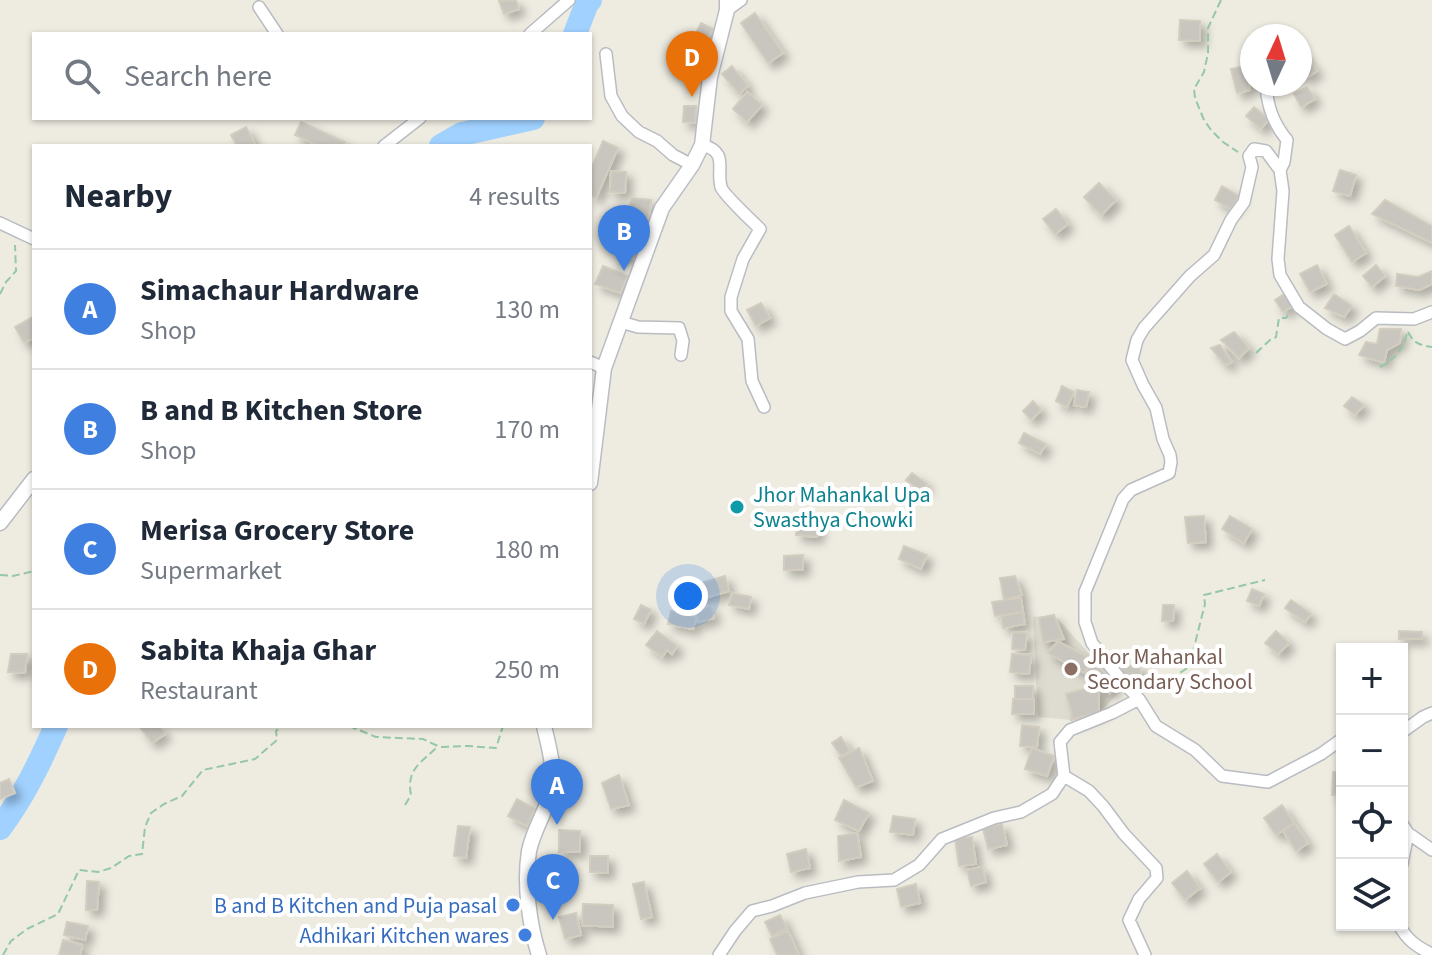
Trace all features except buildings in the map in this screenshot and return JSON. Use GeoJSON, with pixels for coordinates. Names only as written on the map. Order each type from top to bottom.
{"type":"FeatureCollection","features":[{"type":"Feature","properties":{"kind":"main road"},"geometry":{"type":"LineString","coordinates":[[592,473],[597,365],[621,322],[662,208],[702,145],[710,77],[727,5]]}},
{"type":"Feature","properties":{"kind":"main road"},"geometry":{"type":"LineString","coordinates":[[0,523],[32,482]]}},
{"type":"Feature","properties":{"kind":"main road"},"geometry":{"type":"LineString","coordinates":[[539,955],[530,918],[528,872],[529,850],[551,793],[552,760],[544,728]]}},
{"type":"Feature","properties":{"kind":"street"},"geometry":{"type":"LineString","coordinates":[[532,32],[569,0]]}},
{"type":"Feature","properties":{"kind":"street"},"geometry":{"type":"LineString","coordinates":[[727,5],[741,0]]}},
{"type":"Feature","properties":{"kind":"street"},"geometry":{"type":"LineString","coordinates":[[259,7],[276,32]]}},
{"type":"Feature","properties":{"kind":"street"},"geometry":{"type":"LineString","coordinates":[[606,54],[611,96],[622,116],[639,132],[692,165]]}},
{"type":"Feature","properties":{"kind":"street"},"geometry":{"type":"LineString","coordinates":[[1267,96],[1269,110],[1287,140],[1280,170]]}},
{"type":"Feature","properties":{"kind":"street"},"geometry":{"type":"LineString","coordinates":[[387,144],[417,120]]}},
{"type":"Feature","properties":{"kind":"street"},"geometry":{"type":"LineString","coordinates":[[702,145],[718,154],[721,188],[729,200],[760,229],[739,269],[731,297],[731,311],[748,339],[752,381],[764,407]]}},
{"type":"Feature","properties":{"kind":"street"},"geometry":{"type":"LineString","coordinates":[[1336,743],[1268,782],[1222,776],[1195,750],[1156,726],[1139,699],[1092,643],[1085,622],[1085,592],[1123,499],[1131,490],[1169,473],[1171,462],[1156,408],[1132,360],[1144,328],[1190,276],[1214,255],[1231,220],[1244,202],[1252,167],[1249,156],[1254,149],[1266,151],[1280,170],[1283,191],[1278,259],[1280,275],[1299,307],[1345,339],[1376,318],[1414,319],[1432,312]]}},
{"type":"Feature","properties":{"kind":"street"},"geometry":{"type":"LineString","coordinates":[[0,223],[32,238]]}},
{"type":"Feature","properties":{"kind":"street"},"geometry":{"type":"LineString","coordinates":[[621,322],[638,327],[679,328],[683,341],[681,355]]}},
{"type":"Feature","properties":{"kind":"street"},"geometry":{"type":"LineString","coordinates":[[719,955],[752,911],[805,893],[858,882],[894,880],[919,865],[942,839],[994,818],[1021,812],[1052,794],[1064,776],[1060,742],[1070,730],[1139,699]]}},
{"type":"Feature","properties":{"kind":"street"},"geometry":{"type":"LineString","coordinates":[[1408,728],[1432,713]]}},
{"type":"Feature","properties":{"kind":"street"},"geometry":{"type":"LineString","coordinates":[[1064,776],[1089,791],[1156,868],[1157,878],[1139,899],[1129,920],[1145,955]]}},
{"type":"Feature","properties":{"kind":"street"},"geometry":{"type":"LineString","coordinates":[[1408,831],[1432,850]]}},
{"type":"Feature","properties":{"kind":"street"},"geometry":{"type":"LineString","coordinates":[[1402,931],[1416,947],[1432,954]]}},
{"type":"Feature","properties":{"kind":"path"},"geometry":{"type":"LineString","coordinates":[[1221,0],[1208,28],[1208,53],[1204,72],[1194,89],[1195,98],[1211,130],[1223,142],[1249,156]]}},
{"type":"Feature","properties":{"kind":"path"},"geometry":{"type":"LineString","coordinates":[[0,294],[16,271],[14,230]]}},
{"type":"Feature","properties":{"kind":"path"},"geometry":{"type":"LineString","coordinates":[[1256,353],[1276,337],[1279,318],[1286,318],[1299,307]]}},
{"type":"Feature","properties":{"kind":"path"},"geometry":{"type":"LineString","coordinates":[[1395,317],[1396,323],[1403,325],[1420,346],[1432,347]]}},
{"type":"Feature","properties":{"kind":"path"},"geometry":{"type":"LineString","coordinates":[[1380,367],[1392,361],[1405,344],[1407,331]]}},
{"type":"Feature","properties":{"kind":"path"},"geometry":{"type":"LineString","coordinates":[[0,575],[13,576],[32,571]]}},
{"type":"Feature","properties":{"kind":"path"},"geometry":{"type":"LineString","coordinates":[[1139,699],[1189,667],[1205,604],[1204,595],[1265,580]]}},
{"type":"Feature","properties":{"kind":"path"},"geometry":{"type":"LineString","coordinates":[[3,955],[11,941],[27,929],[58,914],[79,870],[98,872],[111,868],[129,856],[142,854],[145,827],[151,813],[182,796],[203,770],[255,759],[277,740],[276,731],[280,728]]}},
{"type":"Feature","properties":{"kind":"path"},"geometry":{"type":"LineString","coordinates":[[354,728],[376,737],[423,739],[437,746],[496,748],[502,728]]}},
{"type":"Feature","properties":{"kind":"path"},"geometry":{"type":"LineString","coordinates":[[405,805],[411,795],[413,770],[437,746]]}},
{"type":"Feature","properties":{"kind":"shaded area","name":"Jhor Mahankal Secondary School"},"geometry":{"type":"Polygon","coordinates":[[[1054,615],[1120,687],[1120,692],[1099,712],[1071,720],[1038,717],[1033,617],[1054,615]]]}},
{"type":"Feature","properties":{"kind":"waterway"},"geometry":{"type":"LineString","coordinates":[[576,32],[590,0]]}},
{"type":"Feature","properties":{"kind":"waterway"},"geometry":{"type":"LineString","coordinates":[[444,144],[462,134],[524,120]]}},
{"type":"Feature","properties":{"kind":"waterway"},"geometry":{"type":"LineString","coordinates":[[0,828],[17,804],[55,728]]}},
{"type":"Feature","properties":{"kind":"place","name":"Sabita Khaja Ghar"},"geometry":{"type":"Point","coordinates":[692,97]}},
{"type":"Feature","properties":{"kind":"place","name":"B and B Kitchen Store"},"geometry":{"type":"Point","coordinates":[624,271]}},
{"type":"Feature","properties":{"kind":"place","name":"Jhor Mahankal Upa Swasthya Chowki"},"geometry":{"type":"Point","coordinates":[737,507]}},
{"type":"Feature","properties":{"kind":"place","name":"Jhor Mahankal Secondary School"},"geometry":{"type":"Point","coordinates":[1071,669]}},
{"type":"Feature","properties":{"kind":"place","name":"Simachaur Hardware"},"geometry":{"type":"Point","coordinates":[557,825]}},
{"type":"Feature","properties":{"kind":"place","name":"B and B Kitchen and Puja pasal"},"geometry":{"type":"Point","coordinates":[513,905]}},
{"type":"Feature","properties":{"kind":"place","name":"Merisa Grocery Store"},"geometry":{"type":"Point","coordinates":[553,920]}},
{"type":"Feature","properties":{"kind":"place","name":"Adhikari Kitchen wares"},"geometry":{"type":"Point","coordinates":[525,935]}}]}
